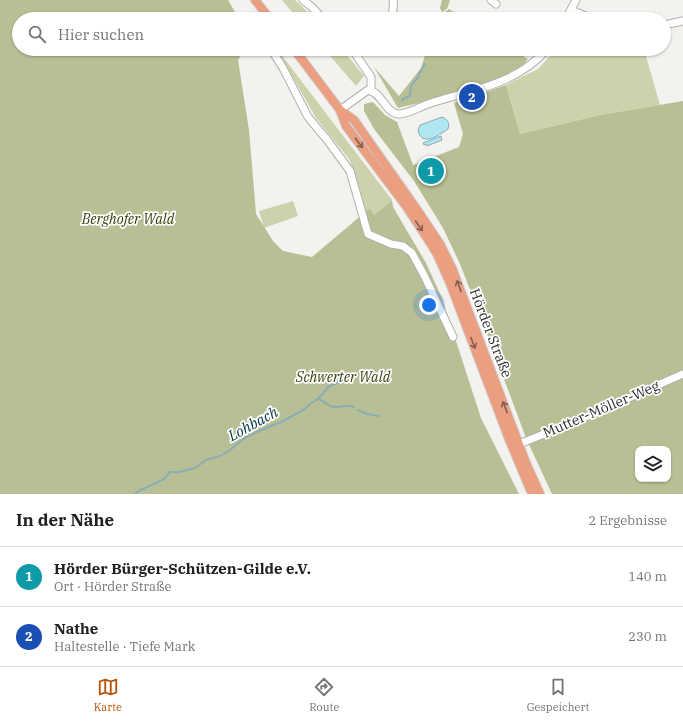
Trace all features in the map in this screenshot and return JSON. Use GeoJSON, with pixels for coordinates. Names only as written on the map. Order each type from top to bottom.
{"type":"FeatureCollection","features":[{"type":"Feature","properties":{"kind":"main road"},"geometry":{"type":"LineString","coordinates":[[255,0],[264,12]]}},
{"type":"Feature","properties":{"kind":"main road"},"geometry":{"type":"LineString","coordinates":[[299,56],[340,110],[354,120],[400,191]]}},
{"type":"Feature","properties":{"kind":"main road","name":"Hörder Straße"},"geometry":{"type":"LineString","coordinates":[[400,191],[430,228],[452,268],[526,463],[540,494]]}},
{"type":"Feature","properties":{"kind":"main road","name":"Hörder Straße"},"geometry":{"type":"LineString","coordinates":[[400,191],[429,240],[450,283],[509,439],[532,494]]}},
{"type":"Feature","properties":{"kind":"street"},"geometry":{"type":"LineString","coordinates":[[303,0],[317,12]]}},
{"type":"Feature","properties":{"kind":"street"},"geometry":{"type":"LineString","coordinates":[[392,12],[394,7],[393,0]]}},
{"type":"Feature","properties":{"kind":"street"},"geometry":{"type":"LineString","coordinates":[[576,0],[571,10],[576,12]]}},
{"type":"Feature","properties":{"kind":"street"},"geometry":{"type":"LineString","coordinates":[[671,24],[683,21]]}},
{"type":"Feature","properties":{"kind":"street"},"geometry":{"type":"LineString","coordinates":[[275,56],[308,117],[350,171],[368,234],[391,244],[402,246],[412,253],[453,337]]}},
{"type":"Feature","properties":{"kind":"street"},"geometry":{"type":"LineString","coordinates":[[357,56],[371,77],[371,91]]}},
{"type":"Feature","properties":{"kind":"street"},"geometry":{"type":"LineString","coordinates":[[340,110],[366,91],[371,91],[378,95],[392,112],[398,114],[404,113],[428,104],[502,82],[522,71],[540,56]]}},
{"type":"Feature","properties":{"kind":"street","name":"Mutter-Möller-Weg"},"geometry":{"type":"LineString","coordinates":[[519,444],[574,422],[683,374]]}},
{"type":"Feature","properties":{"kind":"green space"},"geometry":{"type":"Polygon","coordinates":[[[0,0],[228,0],[235,12],[12,12],[12,56],[241,56],[238,60],[249,130],[256,214],[273,241],[283,251],[312,257],[370,208],[374,215],[392,200],[393,207],[426,263],[442,298],[481,418],[519,494],[0,494],[0,0]]]}},
{"type":"Feature","properties":{"kind":"green space"},"geometry":{"type":"Polygon","coordinates":[[[282,0],[295,0],[308,12],[292,12],[282,0]]]}},
{"type":"Feature","properties":{"kind":"green space"},"geometry":{"type":"Polygon","coordinates":[[[442,0],[450,0],[447,9],[442,12],[440,8],[442,0]]]}},
{"type":"Feature","properties":{"kind":"green space"},"geometry":{"type":"Polygon","coordinates":[[[449,9],[454,12],[445,12],[449,9]]]}},
{"type":"Feature","properties":{"kind":"green space"},"geometry":{"type":"Polygon","coordinates":[[[281,56],[392,200],[374,215],[370,208],[365,212],[356,176],[349,159],[316,118],[281,56]]]}},
{"type":"Feature","properties":{"kind":"green space"},"geometry":{"type":"Polygon","coordinates":[[[330,56],[348,56],[364,76],[356,86],[330,56]]]}},
{"type":"Feature","properties":{"kind":"green space"},"geometry":{"type":"Polygon","coordinates":[[[425,56],[523,56],[528,59],[521,68],[487,83],[447,96],[398,108],[374,67],[399,96],[421,68],[425,56]]]}},
{"type":"Feature","properties":{"kind":"green space"},"geometry":{"type":"Polygon","coordinates":[[[550,56],[646,56],[660,105],[600,115],[520,134],[506,85],[538,69],[550,56]]]}},
{"type":"Feature","properties":{"kind":"green space"},"geometry":{"type":"Polygon","coordinates":[[[506,85],[520,134],[600,115],[683,101],[683,494],[552,494],[526,438],[460,264],[443,228],[414,181],[374,129],[364,111],[364,104],[373,102],[385,115],[397,122],[413,165],[459,147],[463,134],[454,103],[506,85]]]}},
{"type":"Feature","properties":{"kind":"green space"},"geometry":{"type":"Polygon","coordinates":[[[293,201],[298,216],[264,228],[259,211],[293,201]]]}},
{"type":"Feature","properties":{"kind":"water"},"geometry":{"type":"Polygon","coordinates":[[[442,117],[448,122],[448,129],[435,137],[426,139],[420,135],[418,130],[420,125],[442,117]]]}},
{"type":"Feature","properties":{"kind":"water"},"geometry":{"type":"Polygon","coordinates":[[[441,136],[442,140],[427,146],[423,143],[441,136]]]}},
{"type":"Feature","properties":{"kind":"waterway"},"geometry":{"type":"LineString","coordinates":[[402,101],[410,96],[411,86],[419,76],[425,64]]}},
{"type":"Feature","properties":{"kind":"waterway","name":"Lohbach"},"geometry":{"type":"LineString","coordinates":[[135,494],[164,479],[170,472],[179,472],[195,468],[206,460],[220,456],[229,451],[243,439],[281,422],[305,409],[319,398],[328,387],[349,378],[356,377],[364,372],[376,374],[380,373]]}},
{"type":"Feature","properties":{"kind":"waterway"},"geometry":{"type":"LineString","coordinates":[[318,399],[333,407],[354,407]]}},
{"type":"Feature","properties":{"kind":"waterway"},"geometry":{"type":"LineString","coordinates":[[358,410],[367,414],[379,416]]}},
{"type":"Feature","properties":{"kind":"place","name":"Nathe"},"geometry":{"type":"Point","coordinates":[472,97]}},
{"type":"Feature","properties":{"kind":"place","name":"Hörder Bürger-Schützen-Gilde e.V."},"geometry":{"type":"Point","coordinates":[431,171]}},
{"type":"Feature","properties":{"kind":"park label","name":"Berghofer Wald"},"geometry":{"type":"Point","coordinates":[128,219]}},
{"type":"Feature","properties":{"kind":"park label","name":"Schwerter Wald"},"geometry":{"type":"Point","coordinates":[343,377]}}]}
